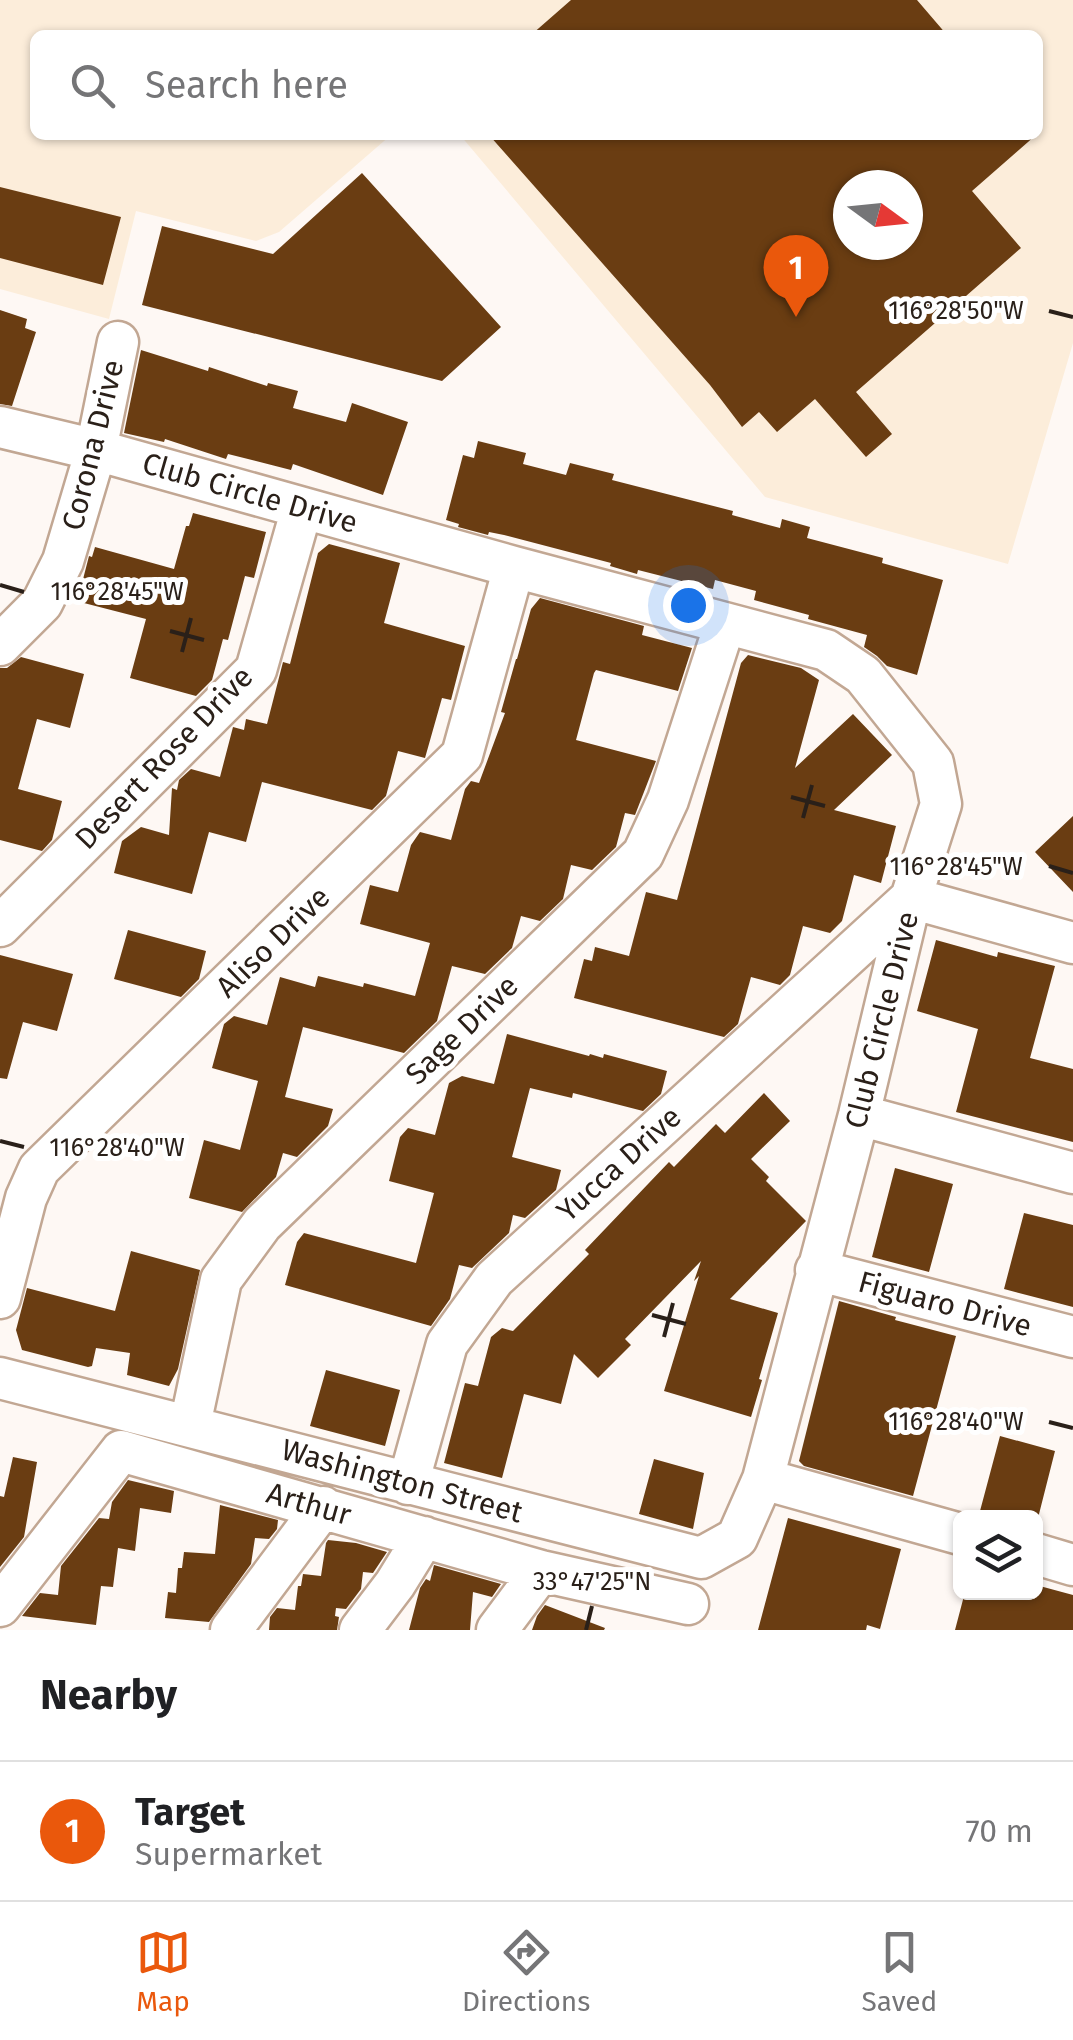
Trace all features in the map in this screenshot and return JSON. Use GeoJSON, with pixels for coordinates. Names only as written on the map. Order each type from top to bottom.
{"type":"FeatureCollection","features":[{"type":"Feature","properties":{"kind":"street","name":"Corona Drive"},"geometry":{"type":"LineString","coordinates":[[0,645],[42,604],[63,560],[96,450],[118,342]]}},
{"type":"Feature","properties":{"kind":"street","name":"Club Circle Drive"},"geometry":{"type":"LineString","coordinates":[[0,426],[826,650],[863,675],[934,764],[941,804],[911,898],[764,1479]]}},
{"type":"Feature","properties":{"kind":"street","name":"Desert Rose Drive"},"geometry":{"type":"LineString","coordinates":[[0,926],[256,670],[302,508]]}},
{"type":"Feature","properties":{"kind":"street","name":"Aliso Drive"},"geometry":{"type":"LineString","coordinates":[[0,1298],[26,1198],[39,1170],[462,755],[514,567]]}},
{"type":"Feature","properties":{"kind":"street","name":"Sage Drive"},"geometry":{"type":"LineString","coordinates":[[190,1425],[221,1280],[262,1224],[643,854],[668,800],[725,624]]}},
{"type":"Feature","properties":{"kind":"street"},"geometry":{"type":"LineString","coordinates":[[911,898],[1073,943]]}},
{"type":"Feature","properties":{"kind":"street","name":"Yucca Drive"},"geometry":{"type":"LineString","coordinates":[[408,1484],[447,1344],[494,1279],[911,898]]}},
{"type":"Feature","properties":{"kind":"street"},"geometry":{"type":"LineString","coordinates":[[859,1115],[1073,1174]]}},
{"type":"Feature","properties":{"kind":"street","name":"Figuaro Drive"},"geometry":{"type":"LineString","coordinates":[[816,1270],[1073,1338]]}},
{"type":"Feature","properties":{"kind":"street","name":"Washington Street"},"geometry":{"type":"LineString","coordinates":[[0,1378],[702,1558],[737,1538],[764,1479]]}},
{"type":"Feature","properties":{"kind":"street","name":"Arthur"},"geometry":{"type":"LineString","coordinates":[[0,1606],[121,1451],[541,1571],[688,1604]]}},
{"type":"Feature","properties":{"kind":"street"},"geometry":{"type":"LineString","coordinates":[[764,1479],[953,1532]]}},
{"type":"Feature","properties":{"kind":"street"},"geometry":{"type":"LineString","coordinates":[[232,1630],[323,1507]]}},
{"type":"Feature","properties":{"kind":"street"},"geometry":{"type":"LineString","coordinates":[[360,1630],[424,1536]]}},
{"type":"Feature","properties":{"kind":"street"},"geometry":{"type":"LineString","coordinates":[[1043,1556],[1073,1565]]}},
{"type":"Feature","properties":{"kind":"street"},"geometry":{"type":"LineString","coordinates":[[497,1630],[541,1571]]}},
{"type":"Feature","properties":{"kind":"shaded area"},"geometry":{"type":"Polygon","coordinates":[[[0,0],[1073,0],[1073,343],[1008,564],[765,497],[464,140],[1043,140],[1043,30],[30,30],[30,140],[385,140],[279,232],[256,241],[136,211],[109,319],[0,289],[0,0]]]}},
{"type":"Feature","properties":{"kind":"building"},"geometry":{"type":"Polygon","coordinates":[[[571,0],[917,0],[943,30],[537,30],[571,0]]]}},
{"type":"Feature","properties":{"kind":"building"},"geometry":{"type":"Polygon","coordinates":[[[493,140],[1030,140],[972,191],[1021,248],[856,392],[892,434],[866,457],[815,399],[777,432],[759,412],[742,427],[710,385],[493,140]]]}},
{"type":"Feature","properties":{"kind":"building"},"geometry":{"type":"Polygon","coordinates":[[[362,173],[501,327],[442,381],[142,305],[162,226],[273,254],[362,173]]]}},
{"type":"Feature","properties":{"kind":"building"},"geometry":{"type":"Polygon","coordinates":[[[0,187],[121,217],[103,285],[0,258],[0,187]]]}},
{"type":"Feature","properties":{"kind":"building"},"geometry":{"type":"Polygon","coordinates":[[[0,310],[27,319],[25,328],[36,332],[12,406],[0,404],[0,310]]]}},
{"type":"Feature","properties":{"kind":"building"},"geometry":{"type":"Polygon","coordinates":[[[141,350],[208,371],[209,367],[267,386],[268,383],[298,391],[293,408],[346,422],[352,403],[408,422],[383,495],[293,464],[291,470],[228,454],[226,459],[165,439],[164,442],[124,433],[141,350]]]}},
{"type":"Feature","properties":{"kind":"building"},"geometry":{"type":"Polygon","coordinates":[[[478,441],[526,453],[523,464],[566,475],[570,463],[614,474],[612,480],[733,511],[732,515],[780,528],[782,519],[810,527],[807,538],[883,558],[882,563],[943,580],[917,675],[887,666],[864,647],[867,635],[754,600],[756,591],[715,580],[713,589],[638,570],[637,574],[610,566],[611,563],[458,527],[459,524],[446,520],[463,455],[474,458],[478,441]]]}},
{"type":"Feature","properties":{"kind":"building"},"geometry":{"type":"Polygon","coordinates":[[[193,513],[266,532],[254,578],[245,576],[228,640],[223,639],[212,680],[196,696],[130,678],[146,619],[80,602],[89,556],[92,557],[95,547],[174,569],[193,513]]]}},
{"type":"Feature","properties":{"kind":"building"},"geometry":{"type":"Polygon","coordinates":[[[329,544],[400,563],[384,623],[465,646],[451,700],[442,698],[425,758],[398,751],[386,796],[372,810],[262,782],[246,842],[209,832],[192,894],[114,873],[122,841],[141,827],[169,835],[172,788],[177,790],[179,780],[191,769],[220,777],[233,727],[244,730],[246,719],[267,724],[283,662],[290,664],[318,553],[329,544]]]}},
{"type":"Feature","properties":{"kind":"building"},"geometry":{"type":"Polygon","coordinates":[[[540,598],[644,626],[642,635],[692,648],[678,691],[596,670],[594,673],[576,740],[656,761],[635,815],[625,813],[616,847],[592,870],[571,865],[563,899],[540,921],[521,916],[512,948],[485,974],[452,966],[437,1021],[404,1053],[303,1027],[285,1097],[333,1109],[328,1126],[297,1157],[283,1153],[276,1177],[242,1212],[189,1198],[204,1140],[240,1150],[258,1081],[212,1068],[224,1024],[234,1016],[267,1025],[280,977],[315,987],[318,976],[415,996],[430,943],[360,924],[370,885],[398,892],[411,845],[420,832],[451,840],[465,789],[471,781],[479,783],[505,713],[501,712],[531,609],[540,598]]]}},
{"type":"Feature","properties":{"kind":"building"},"geometry":{"type":"Polygon","coordinates":[[[748,655],[801,668],[819,680],[795,768],[853,714],[892,755],[834,810],[896,826],[881,883],[854,875],[842,921],[830,933],[803,926],[790,975],[780,985],[751,977],[738,1024],[724,1037],[574,998],[584,959],[592,961],[595,947],[629,956],[646,892],[677,900],[741,663],[748,655]]]}},
{"type":"Feature","properties":{"kind":"building"},"geometry":{"type":"Polygon","coordinates":[[[21,657],[84,674],[70,728],[37,719],[18,789],[62,801],[52,840],[42,851],[0,840],[0,668],[7,668],[21,657]]]}},
{"type":"Feature","properties":{"kind":"building"},"geometry":{"type":"Polygon","coordinates":[[[1073,816],[1073,892],[1035,852],[1073,816]]]}},
{"type":"Feature","properties":{"kind":"building"},"geometry":{"type":"Polygon","coordinates":[[[128,930],[206,951],[199,979],[181,997],[114,979],[128,930]]]}},
{"type":"Feature","properties":{"kind":"building"},"geometry":{"type":"Polygon","coordinates":[[[936,940],[997,957],[998,952],[1055,966],[1030,1058],[1073,1069],[1073,1142],[956,1112],[978,1029],[917,1011],[936,940]]]}},
{"type":"Feature","properties":{"kind":"building"},"geometry":{"type":"Polygon","coordinates":[[[0,955],[73,974],[57,1031],[23,1022],[7,1079],[0,1078],[0,955]]]}},
{"type":"Feature","properties":{"kind":"building"},"geometry":{"type":"Polygon","coordinates":[[[507,1034],[667,1071],[661,1094],[643,1111],[573,1093],[572,1098],[530,1088],[512,1157],[561,1170],[556,1190],[525,1218],[513,1215],[509,1233],[472,1268],[459,1265],[450,1299],[431,1326],[285,1285],[297,1242],[304,1233],[416,1263],[434,1193],[389,1181],[400,1137],[408,1128],[435,1135],[449,1083],[462,1076],[494,1084],[507,1034]]]}},
{"type":"Feature","properties":{"kind":"building"},"geometry":{"type":"Polygon","coordinates":[[[764,1093],[790,1121],[751,1159],[769,1177],[766,1181],[806,1221],[730,1299],[778,1313],[751,1417],[664,1391],[701,1261],[625,1339],[631,1345],[598,1378],[574,1354],[561,1404],[524,1394],[502,1478],[444,1463],[465,1383],[478,1386],[491,1337],[502,1328],[513,1331],[589,1254],[585,1250],[669,1162],[674,1167],[716,1124],[725,1133],[764,1093]]]}},
{"type":"Feature","properties":{"kind":"building"},"geometry":{"type":"Polygon","coordinates":[[[895,1168],[953,1184],[929,1272],[872,1257],[895,1168]]]}},
{"type":"Feature","properties":{"kind":"building"},"geometry":{"type":"Polygon","coordinates":[[[1024,1213],[1073,1225],[1073,1307],[1004,1289],[1024,1213]]]}},
{"type":"Feature","properties":{"kind":"building"},"geometry":{"type":"Polygon","coordinates":[[[131,1251],[200,1270],[178,1369],[169,1386],[127,1375],[130,1353],[96,1348],[92,1366],[88,1367],[22,1350],[16,1330],[27,1288],[115,1311],[131,1251]]]}},
{"type":"Feature","properties":{"kind":"building"},"geometry":{"type":"Polygon","coordinates":[[[839,1301],[956,1336],[913,1496],[804,1466],[799,1461],[839,1301]]]}},
{"type":"Feature","properties":{"kind":"building"},"geometry":{"type":"Polygon","coordinates":[[[326,1370],[400,1390],[385,1446],[310,1426],[326,1370]]]}},
{"type":"Feature","properties":{"kind":"building"},"geometry":{"type":"Polygon","coordinates":[[[1000,1436],[1055,1451],[1040,1510],[980,1510],[1000,1436]]]}},
{"type":"Feature","properties":{"kind":"building"},"geometry":{"type":"Polygon","coordinates":[[[13,1457],[37,1462],[24,1537],[0,1567],[0,1496],[4,1497],[13,1457]]]}},
{"type":"Feature","properties":{"kind":"building"},"geometry":{"type":"Polygon","coordinates":[[[654,1459],[704,1473],[693,1529],[639,1514],[654,1459]]]}},
{"type":"Feature","properties":{"kind":"building"},"geometry":{"type":"Polygon","coordinates":[[[128,1480],[174,1491],[171,1513],[140,1508],[135,1551],[118,1548],[113,1587],[101,1586],[96,1625],[22,1616],[40,1593],[58,1595],[61,1566],[99,1518],[109,1519],[112,1502],[128,1480]]]}},
{"type":"Feature","properties":{"kind":"building"},"geometry":{"type":"Polygon","coordinates":[[[220,1505],[278,1520],[277,1529],[269,1539],[255,1538],[251,1564],[209,1622],[165,1618],[168,1592],[176,1593],[184,1552],[215,1554],[220,1505]]]}},
{"type":"Feature","properties":{"kind":"building"},"geometry":{"type":"Polygon","coordinates":[[[788,1518],[901,1549],[880,1629],[867,1625],[866,1630],[758,1630],[788,1518]]]}},
{"type":"Feature","properties":{"kind":"building"},"geometry":{"type":"Polygon","coordinates":[[[328,1540],[387,1552],[373,1573],[363,1572],[361,1589],[346,1609],[336,1608],[337,1630],[269,1630],[270,1617],[277,1608],[295,1610],[303,1574],[321,1576],[328,1540]]]}},
{"type":"Feature","properties":{"kind":"building"},"geometry":{"type":"Polygon","coordinates":[[[434,1565],[501,1584],[492,1597],[473,1592],[470,1630],[409,1630],[420,1588],[426,1579],[430,1581],[434,1565]]]}},
{"type":"Feature","properties":{"kind":"building"},"geometry":{"type":"Polygon","coordinates":[[[1043,1587],[1073,1595],[1073,1630],[955,1630],[963,1600],[1043,1600],[1043,1587]]]}},
{"type":"Feature","properties":{"kind":"building"},"geometry":{"type":"Polygon","coordinates":[[[545,1605],[605,1628],[532,1630],[545,1605]]]}},
{"type":"Feature","properties":{"kind":"place","name":"Target"},"geometry":{"type":"Point","coordinates":[796,317]}}]}
